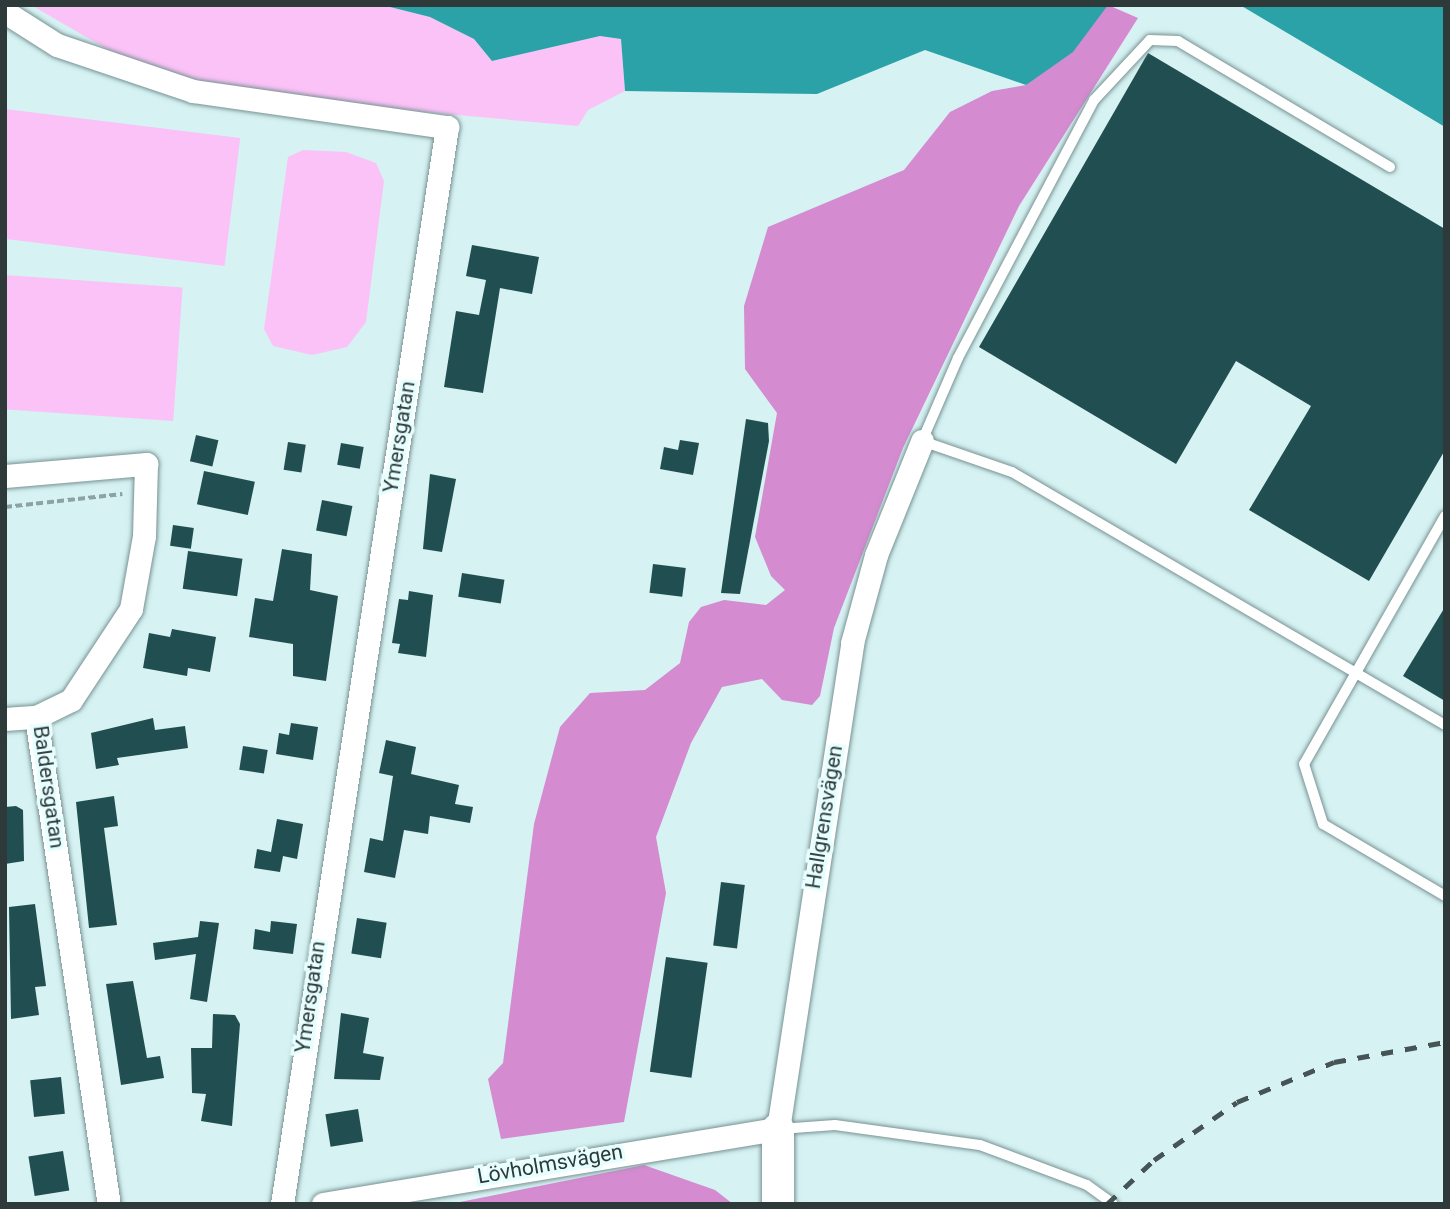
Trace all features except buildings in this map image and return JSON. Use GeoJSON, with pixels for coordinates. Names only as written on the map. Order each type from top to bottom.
{"type":"FeatureCollection","features":[{"type":"Feature","properties":{"kind":"street","name":"Ymersgatan"},"geometry":{"type":"LineString","coordinates":[[5,12],[57,45],[193,90],[447,127],[282,1204]]}},
{"type":"Feature","properties":{"kind":"street","name":"Hallgrensvägen"},"geometry":{"type":"LineString","coordinates":[[778,1204],[778,1129],[852,643],[876,555],[922,441]]}},
{"type":"Feature","properties":{"kind":"street","name":"Baldersgatan"},"geometry":{"type":"LineString","coordinates":[[5,476],[146,464],[131,609],[71,700],[36,717],[109,1204]]}},
{"type":"Feature","properties":{"kind":"street"},"geometry":{"type":"LineString","coordinates":[[5,719],[36,717]]}},
{"type":"Feature","properties":{"kind":"street","name":"Lövholmsvägen"},"geometry":{"type":"LineString","coordinates":[[323,1204],[778,1129]]}},
{"type":"Feature","properties":{"kind":"lane"},"geometry":{"type":"LineString","coordinates":[[1390,167],[1178,41],[1150,40],[1094,100],[958,358],[922,441],[1012,472],[1445,725]]}},
{"type":"Feature","properties":{"kind":"lane"},"geometry":{"type":"LineString","coordinates":[[1445,516],[1304,764],[1311,800],[1323,824],[1445,895]]}},
{"type":"Feature","properties":{"kind":"lane"},"geometry":{"type":"LineString","coordinates":[[778,1129],[835,1125],[980,1145],[1087,1185],[1113,1204]]}},
{"type":"Feature","properties":{"kind":"path"},"geometry":{"type":"LineString","coordinates":[[5,507],[145,493]]}},
{"type":"Feature","properties":{"kind":"shaded area"},"geometry":{"type":"Polygon","coordinates":[[[31,5],[382,5],[430,17],[474,39],[492,61],[600,36],[621,39],[625,91],[588,110],[578,126],[335,104],[217,85],[124,59],[31,5]]]}},
{"type":"Feature","properties":{"kind":"shaded area"},"geometry":{"type":"Polygon","coordinates":[[[1108,5],[1138,18],[1019,206],[903,448],[834,628],[820,696],[812,705],[782,700],[762,679],[722,687],[691,743],[656,837],[666,893],[624,1122],[501,1139],[488,1079],[503,1063],[534,824],[560,727],[590,693],[645,690],[680,663],[689,622],[701,607],[724,600],[766,605],[785,590],[771,576],[755,537],[777,413],[745,369],[744,306],[768,227],[904,170],[950,112],[992,91],[1026,85],[1108,5]]]}},
{"type":"Feature","properties":{"kind":"shaded area"},"geometry":{"type":"Polygon","coordinates":[[[5,109],[240,138],[225,266],[5,239],[5,109]]]}},
{"type":"Feature","properties":{"kind":"shaded area"},"geometry":{"type":"Polygon","coordinates":[[[303,150],[346,152],[376,163],[384,181],[366,322],[347,347],[312,355],[273,346],[264,329],[288,157],[303,150]]]}},
{"type":"Feature","properties":{"kind":"shaded area"},"geometry":{"type":"Polygon","coordinates":[[[5,275],[183,287],[173,421],[5,409],[5,275]]]}},
{"type":"Feature","properties":{"kind":"shaded area"},"geometry":{"type":"Polygon","coordinates":[[[644,1165],[715,1190],[733,1204],[450,1204],[644,1165]]]}},
{"type":"Feature","properties":{"kind":"water"},"geometry":{"type":"Polygon","coordinates":[[[382,5],[1108,5],[1073,52],[1026,85],[925,50],[817,94],[625,91],[621,39],[600,36],[492,61],[474,39],[430,17],[382,5]]]}},
{"type":"Feature","properties":{"kind":"water"},"geometry":{"type":"Polygon","coordinates":[[[1240,5],[1445,5],[1445,127],[1365,79],[1240,5]]]}},
{"type":"Feature","properties":{"kind":"railway"},"geometry":{"type":"LineString","coordinates":[[1107,1204],[1154,1160],[1237,1102],[1334,1062],[1445,1042]]}}]}
